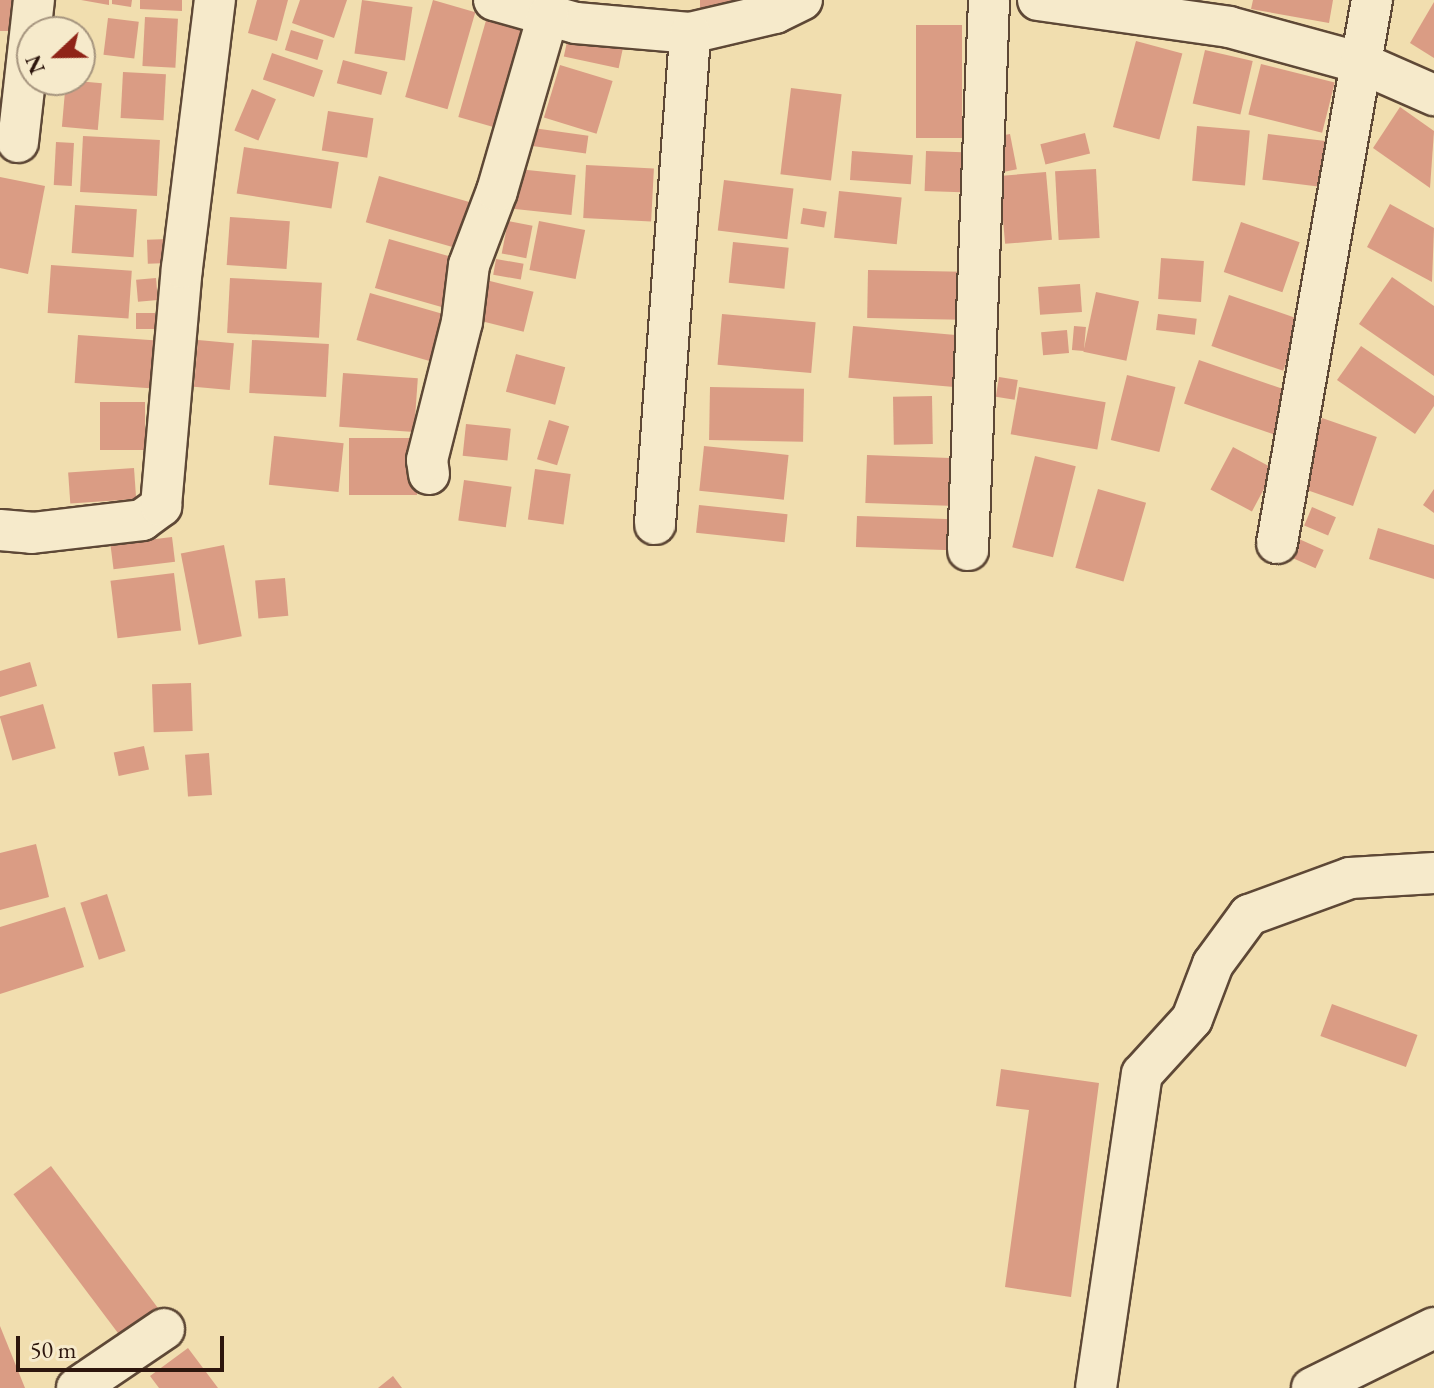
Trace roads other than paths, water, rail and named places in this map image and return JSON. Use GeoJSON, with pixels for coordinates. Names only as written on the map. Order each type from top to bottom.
{"type":"FeatureCollection","features":[{"type":"Feature","properties":{"kind":"street"},"geometry":{"type":"LineString","coordinates":[[18,142],[34,0]]}},
{"type":"Feature","properties":{"kind":"street"},"geometry":{"type":"LineString","coordinates":[[0,530],[32,533],[142,520],[161,506],[182,268],[215,0]]}},
{"type":"Feature","properties":{"kind":"street"},"geometry":{"type":"LineString","coordinates":[[494,0],[548,15],[690,33],[775,13],[802,0]]}},
{"type":"Feature","properties":{"kind":"street"},"geometry":{"type":"LineString","coordinates":[[968,550],[989,0]]}},
{"type":"Feature","properties":{"kind":"street"},"geometry":{"type":"LineString","coordinates":[[1038,0],[1111,3],[1229,27],[1361,63],[1434,95]]}},
{"type":"Feature","properties":{"kind":"street"},"geometry":{"type":"LineString","coordinates":[[1277,543],[1372,0]]}},
{"type":"Feature","properties":{"kind":"street"},"geometry":{"type":"LineString","coordinates":[[429,474],[427,460],[462,322],[469,265],[497,191],[548,15]]}},
{"type":"Feature","properties":{"kind":"street"},"geometry":{"type":"LineString","coordinates":[[655,524],[690,33]]}},
{"type":"Feature","properties":{"kind":"street"},"geometry":{"type":"LineString","coordinates":[[1096,1388],[1142,1074],[1192,1019],[1213,964],[1249,915],[1350,878],[1434,873]]}},
{"type":"Feature","properties":{"kind":"street"},"geometry":{"type":"LineString","coordinates":[[1312,1388],[1434,1328]]}},
{"type":"Feature","properties":{"kind":"street"},"geometry":{"type":"LineString","coordinates":[[77,1388],[164,1329]]}}]}
